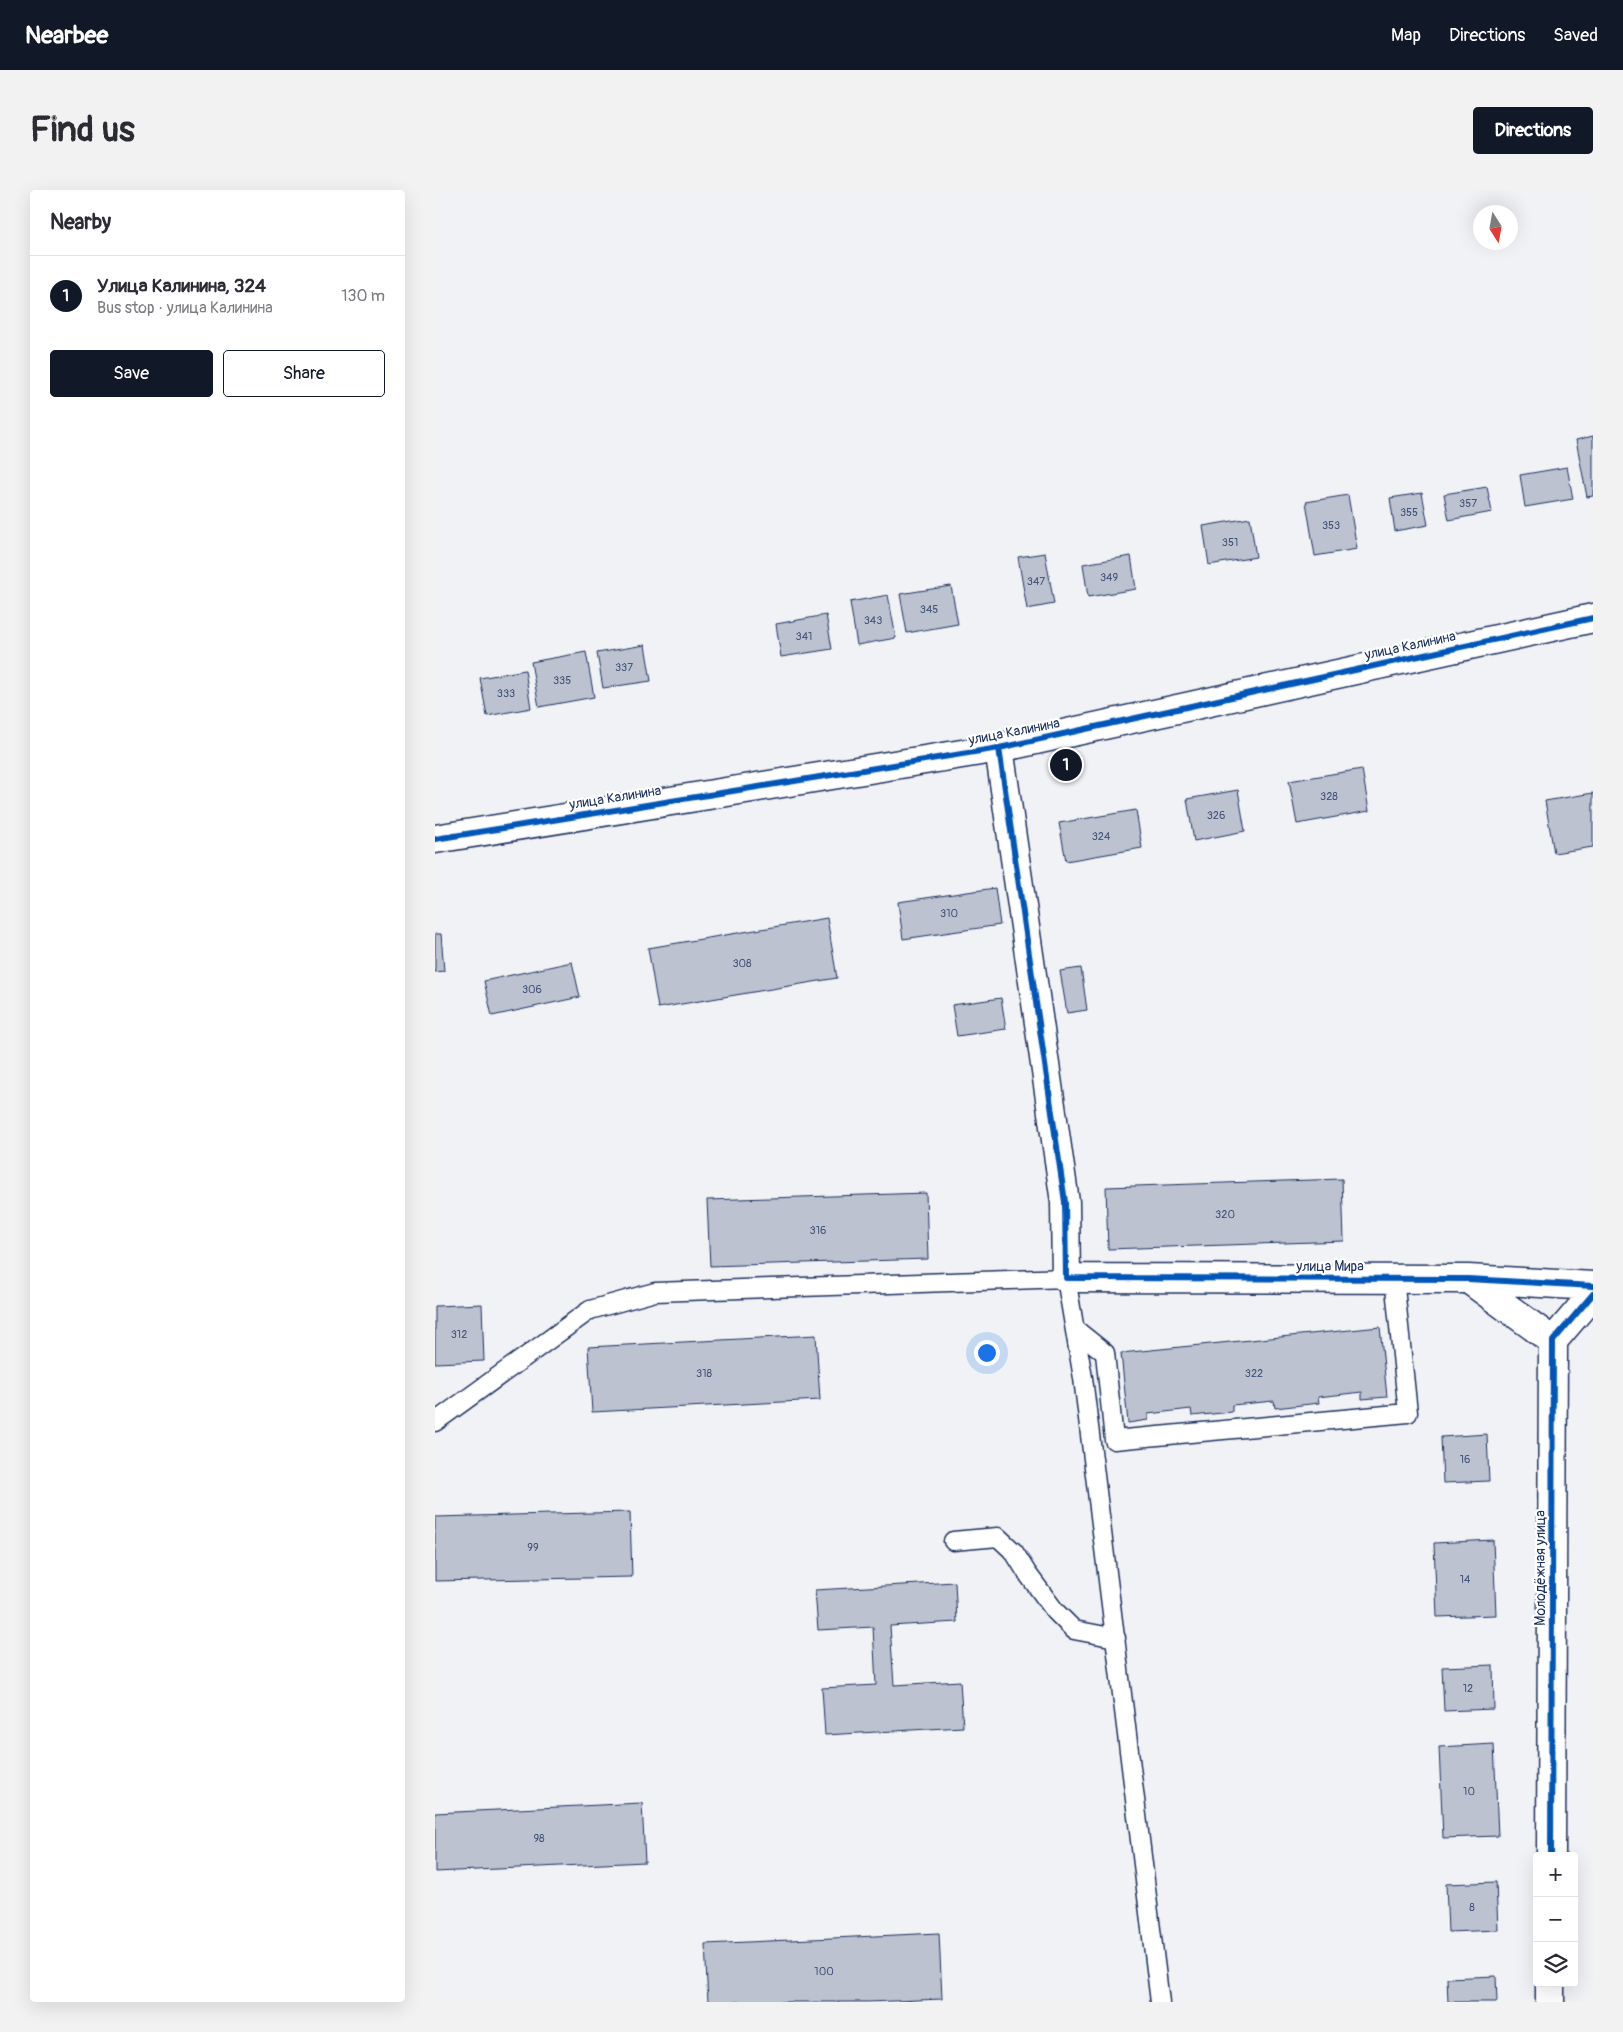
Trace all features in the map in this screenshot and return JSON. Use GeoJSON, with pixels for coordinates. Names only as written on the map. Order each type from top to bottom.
{"type":"FeatureCollection","features":[{"type":"Feature","properties":{"kind":"street","name":"улица Калинина"},"geometry":{"type":"LineString","coordinates":[[435,839],[999,748],[1593,618]]}},
{"type":"Feature","properties":{"kind":"street"},"geometry":{"type":"LineString","coordinates":[[999,748],[1065,1202],[1066,1278]]}},
{"type":"Feature","properties":{"kind":"street","name":"улица Мира"},"geometry":{"type":"LineString","coordinates":[[1066,1278],[1469,1278],[1593,1286]]}},
{"type":"Feature","properties":{"kind":"street"},"geometry":{"type":"LineString","coordinates":[[1469,1278],[1553,1342],[1593,1294]]}},
{"type":"Feature","properties":{"kind":"street","name":"Молодёжная улица"},"geometry":{"type":"LineString","coordinates":[[1551,1852],[1553,1342]]}},
{"type":"Feature","properties":{"kind":"street"},"geometry":{"type":"LineString","coordinates":[[1550,1987],[1550,2002]]}},
{"type":"Feature","properties":{"kind":"lane"},"geometry":{"type":"LineString","coordinates":[[435,1422],[590,1310],[655,1292],[1066,1278],[1083,1378],[1160,2002]]}},
{"type":"Feature","properties":{"kind":"lane"},"geometry":{"type":"LineString","coordinates":[[1075,1329],[1105,1353],[1114,1440],[1408,1413],[1394,1278]]}},
{"type":"Feature","properties":{"kind":"lane"},"geometry":{"type":"LineString","coordinates":[[953,1541],[998,1537],[1014,1552],[1055,1611],[1074,1630],[1116,1638]]}},
{"type":"Feature","properties":{"kind":"building"},"geometry":{"type":"Polygon","coordinates":[[[1593,436],[1593,496],[1587,497],[1576,440],[1593,436]]]}},
{"type":"Feature","properties":{"kind":"building"},"geometry":{"type":"Polygon","coordinates":[[[1567,467],[1573,499],[1525,507],[1520,475],[1567,467]]]}},
{"type":"Feature","properties":{"kind":"building"},"geometry":{"type":"Polygon","coordinates":[[[1487,487],[1492,512],[1449,520],[1444,494],[1487,487]]]}},
{"type":"Feature","properties":{"kind":"building"},"geometry":{"type":"Polygon","coordinates":[[[1422,493],[1428,525],[1395,531],[1390,498],[1422,493]]]}},
{"type":"Feature","properties":{"kind":"building"},"geometry":{"type":"Polygon","coordinates":[[[1348,495],[1357,549],[1315,556],[1306,502],[1348,495]]]}},
{"type":"Feature","properties":{"kind":"building"},"geometry":{"type":"Polygon","coordinates":[[[1250,518],[1256,557],[1209,565],[1203,526],[1250,518]]]}},
{"type":"Feature","properties":{"kind":"building"},"geometry":{"type":"Polygon","coordinates":[[[1045,553],[1054,604],[1027,609],[1018,557],[1045,553]]]}},
{"type":"Feature","properties":{"kind":"building"},"geometry":{"type":"Polygon","coordinates":[[[1131,556],[1136,589],[1088,597],[1083,564],[1131,556]]]}},
{"type":"Feature","properties":{"kind":"building"},"geometry":{"type":"Polygon","coordinates":[[[951,586],[958,624],[907,633],[900,594],[951,586]]]}},
{"type":"Feature","properties":{"kind":"building"},"geometry":{"type":"Polygon","coordinates":[[[888,595],[896,638],[857,645],[850,602],[888,595]]]}},
{"type":"Feature","properties":{"kind":"building"},"geometry":{"type":"Polygon","coordinates":[[[826,615],[832,649],[781,657],[776,624],[826,615]]]}},
{"type":"Feature","properties":{"kind":"building"},"geometry":{"type":"Polygon","coordinates":[[[645,645],[651,681],[603,688],[597,653],[645,645]]]}},
{"type":"Feature","properties":{"kind":"building"},"geometry":{"type":"Polygon","coordinates":[[[586,652],[594,697],[539,707],[531,662],[586,652]]]}},
{"type":"Feature","properties":{"kind":"building"},"geometry":{"type":"Polygon","coordinates":[[[525,670],[531,708],[487,716],[480,678],[525,670]]]}},
{"type":"Feature","properties":{"kind":"building"},"geometry":{"type":"Polygon","coordinates":[[[1362,769],[1369,811],[1297,824],[1289,781],[1362,769]]]}},
{"type":"Feature","properties":{"kind":"building"},"geometry":{"type":"Polygon","coordinates":[[[1238,790],[1245,831],[1194,841],[1187,799],[1238,790]]]}},
{"type":"Feature","properties":{"kind":"building"},"geometry":{"type":"Polygon","coordinates":[[[1593,793],[1593,847],[1554,853],[1545,801],[1593,793]]]}},
{"type":"Feature","properties":{"kind":"building"},"geometry":{"type":"Polygon","coordinates":[[[1136,810],[1142,848],[1066,861],[1059,823],[1136,810]]]}},
{"type":"Feature","properties":{"kind":"building"},"geometry":{"type":"Polygon","coordinates":[[[995,888],[1000,925],[903,939],[898,902],[995,888]]]}},
{"type":"Feature","properties":{"kind":"building"},"geometry":{"type":"Polygon","coordinates":[[[827,918],[837,978],[658,1008],[648,948],[827,918]]]}},
{"type":"Feature","properties":{"kind":"building"},"geometry":{"type":"Polygon","coordinates":[[[435,934],[441,934],[444,971],[435,972],[435,934]]]}},
{"type":"Feature","properties":{"kind":"building"},"geometry":{"type":"Polygon","coordinates":[[[572,962],[580,997],[492,1016],[484,981],[572,962]]]}},
{"type":"Feature","properties":{"kind":"building"},"geometry":{"type":"Polygon","coordinates":[[[1081,968],[1087,1010],[1067,1013],[1060,971],[1081,968]]]}},
{"type":"Feature","properties":{"kind":"building"},"geometry":{"type":"Polygon","coordinates":[[[1001,998],[1006,1029],[957,1036],[952,1005],[1001,998]]]}},
{"type":"Feature","properties":{"kind":"building"},"geometry":{"type":"Polygon","coordinates":[[[1342,1179],[1344,1241],[1108,1249],[1106,1187],[1342,1179]]]}},
{"type":"Feature","properties":{"kind":"building"},"geometry":{"type":"Polygon","coordinates":[[[926,1193],[928,1259],[710,1266],[707,1200],[926,1193]]]}},
{"type":"Feature","properties":{"kind":"building"},"geometry":{"type":"Polygon","coordinates":[[[482,1304],[484,1361],[435,1363],[435,1306],[482,1304]]]}},
{"type":"Feature","properties":{"kind":"building"},"geometry":{"type":"Polygon","coordinates":[[[1380,1327],[1387,1397],[1362,1399],[1362,1392],[1318,1397],[1319,1403],[1275,1408],[1274,1401],[1232,1405],[1232,1412],[1192,1416],[1191,1409],[1148,1414],[1148,1420],[1128,1423],[1121,1353],[1380,1327]]]}},
{"type":"Feature","properties":{"kind":"building"},"geometry":{"type":"Polygon","coordinates":[[[816,1335],[820,1400],[592,1412],[588,1347],[816,1335]]]}},
{"type":"Feature","properties":{"kind":"building"},"geometry":{"type":"Polygon","coordinates":[[[1487,1434],[1489,1481],[1443,1483],[1441,1437],[1487,1434]]]}},
{"type":"Feature","properties":{"kind":"building"},"geometry":{"type":"Polygon","coordinates":[[[630,1512],[632,1577],[435,1581],[435,1517],[630,1512]]]}},
{"type":"Feature","properties":{"kind":"building"},"geometry":{"type":"Polygon","coordinates":[[[1493,1540],[1496,1615],[1437,1617],[1434,1543],[1493,1540]]]}},
{"type":"Feature","properties":{"kind":"building"},"geometry":{"type":"Polygon","coordinates":[[[955,1582],[957,1622],[890,1626],[894,1685],[960,1681],[963,1727],[825,1735],[822,1688],[876,1685],[873,1627],[818,1630],[815,1590],[955,1582]]]}},
{"type":"Feature","properties":{"kind":"building"},"geometry":{"type":"Polygon","coordinates":[[[1493,1665],[1494,1709],[1444,1711],[1442,1667],[1493,1665]]]}},
{"type":"Feature","properties":{"kind":"building"},"geometry":{"type":"Polygon","coordinates":[[[1494,1744],[1498,1836],[1443,1838],[1439,1747],[1494,1744]]]}},
{"type":"Feature","properties":{"kind":"building"},"geometry":{"type":"Polygon","coordinates":[[[642,1803],[645,1862],[435,1872],[435,1813],[642,1803]]]}},
{"type":"Feature","properties":{"kind":"building"},"geometry":{"type":"Polygon","coordinates":[[[1496,1882],[1498,1930],[1448,1932],[1446,1884],[1496,1882]]]}},
{"type":"Feature","properties":{"kind":"building"},"geometry":{"type":"Polygon","coordinates":[[[939,1933],[942,1999],[868,2002],[708,2002],[705,1944],[939,1933]]]}},
{"type":"Feature","properties":{"kind":"building"},"geometry":{"type":"Polygon","coordinates":[[[1496,1976],[1497,2002],[1448,2002],[1447,1978],[1496,1976]]]}},
{"type":"Feature","properties":{"kind":"cycle path"},"geometry":{"type":"LineString","coordinates":[[435,839],[999,748],[1593,618]]}},
{"type":"Feature","properties":{"kind":"cycle path"},"geometry":{"type":"LineString","coordinates":[[999,748],[1065,1202],[1066,1278],[1468,1279],[1593,1286]]}},
{"type":"Feature","properties":{"kind":"cycle path"},"geometry":{"type":"LineString","coordinates":[[1551,1852],[1553,1341],[1593,1294]]}},
{"type":"Feature","properties":{"kind":"place","name":"Улица Калинина, 324"},"geometry":{"type":"Point","coordinates":[1066,765]}}]}
